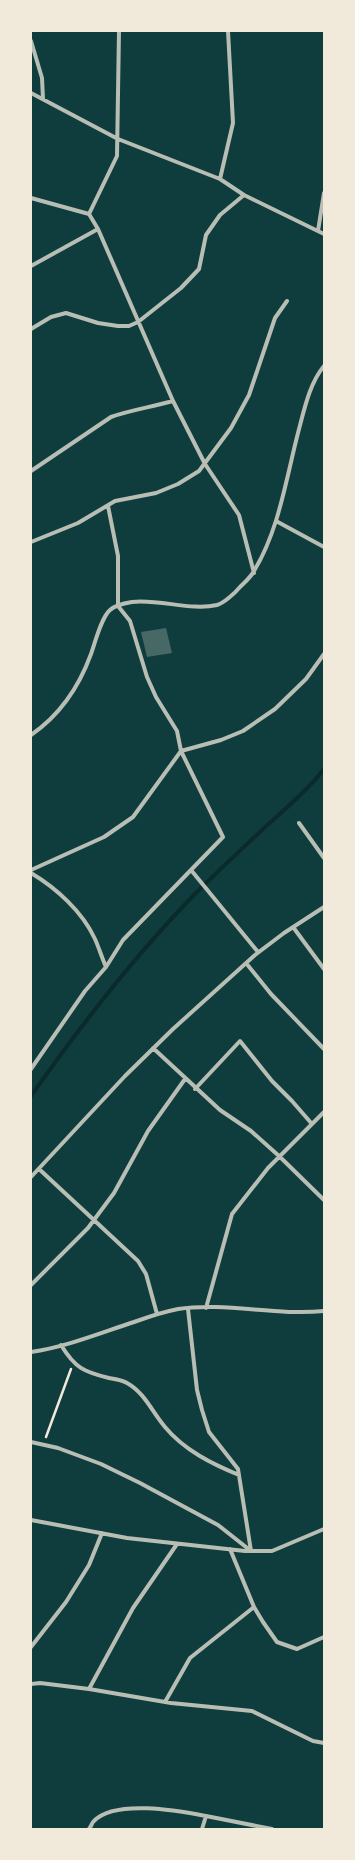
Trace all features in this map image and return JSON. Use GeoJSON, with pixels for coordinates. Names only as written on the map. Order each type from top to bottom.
{"type":"FeatureCollection","features":[{"type":"Feature","properties":{"kind":"street"},"geometry":{"type":"LineString","coordinates":[[89,214],[117,156],[119,31]]}},
{"type":"Feature","properties":{"kind":"street"},"geometry":{"type":"LineString","coordinates":[[220,179],[233,123],[228,31]]}},
{"type":"Feature","properties":{"kind":"street"},"geometry":{"type":"LineString","coordinates":[[31,41],[42,78],[42,99]]}},
{"type":"Feature","properties":{"kind":"street"},"geometry":{"type":"LineString","coordinates":[[31,93],[118,139],[220,179],[244,194],[324,234]]}},
{"type":"Feature","properties":{"kind":"street"},"geometry":{"type":"LineString","coordinates":[[318,231],[324,193]]}},
{"type":"Feature","properties":{"kind":"street"},"geometry":{"type":"LineString","coordinates":[[31,329],[51,318],[66,313],[98,323],[118,326],[129,326],[138,322],[182,288],[199,269],[206,235],[220,215],[244,194]]}},
{"type":"Feature","properties":{"kind":"street"},"geometry":{"type":"LineString","coordinates":[[31,198],[89,214],[98,229],[173,401],[205,464],[239,515],[254,573]]}},
{"type":"Feature","properties":{"kind":"street"},"geometry":{"type":"LineString","coordinates":[[31,266],[98,229]]}},
{"type":"Feature","properties":{"kind":"street"},"geometry":{"type":"LineString","coordinates":[[31,542],[78,523],[115,501],[156,493],[178,484],[199,471],[231,428],[250,395],[275,318],[287,301]]}},
{"type":"Feature","properties":{"kind":"street"},"geometry":{"type":"LineString","coordinates":[[31,735],[45,726],[68,699],[86,668],[102,623],[110,610],[124,603],[143,601],[200,607],[218,604],[237,590],[254,573],[264,553],[276,521],[304,408],[318,374],[324,366]]}},
{"type":"Feature","properties":{"kind":"street"},"geometry":{"type":"LineString","coordinates":[[31,471],[111,417],[125,412],[146,409],[173,401]]}},
{"type":"Feature","properties":{"kind":"street"},"geometry":{"type":"LineString","coordinates":[[31,1069],[86,991],[106,967],[123,940],[223,837],[181,751],[177,731],[147,677],[130,622],[118,606],[118,556],[108,506]]}},
{"type":"Feature","properties":{"kind":"street"},"geometry":{"type":"LineString","coordinates":[[276,521],[324,547]]}},
{"type":"Feature","properties":{"kind":"street"},"geometry":{"type":"LineString","coordinates":[[106,967],[94,937],[80,916],[48,884],[31,872],[104,837],[133,817],[181,751],[221,740],[243,731],[276,709],[306,679],[324,654]]}},
{"type":"Feature","properties":{"kind":"street"},"geometry":{"type":"LineString","coordinates":[[299,823],[324,858]]}},
{"type":"Feature","properties":{"kind":"street"},"geometry":{"type":"LineString","coordinates":[[191,870],[258,952]]}},
{"type":"Feature","properties":{"kind":"street"},"geometry":{"type":"LineString","coordinates":[[31,1177],[153,1048],[258,952],[324,907]]}},
{"type":"Feature","properties":{"kind":"street"},"geometry":{"type":"LineString","coordinates":[[293,927],[324,969]]}},
{"type":"Feature","properties":{"kind":"street"},"geometry":{"type":"LineString","coordinates":[[246,963],[271,994],[324,1049]]}},
{"type":"Feature","properties":{"kind":"street"},"geometry":{"type":"LineString","coordinates":[[196,1089],[240,1041],[272,1081],[312,1124]]}},
{"type":"Feature","properties":{"kind":"street"},"geometry":{"type":"LineString","coordinates":[[153,1048],[220,1110],[251,1131],[280,1156],[324,1200]]}},
{"type":"Feature","properties":{"kind":"street"},"geometry":{"type":"LineString","coordinates":[[31,1285],[88,1228],[118,1186],[148,1131],[185,1079]]}},
{"type":"Feature","properties":{"kind":"street"},"geometry":{"type":"LineString","coordinates":[[206,1308],[232,1214],[268,1168],[324,1112]]}},
{"type":"Feature","properties":{"kind":"street"},"geometry":{"type":"LineString","coordinates":[[39,1169],[93,1221],[138,1261],[146,1274],[157,1314]]}},
{"type":"Feature","properties":{"kind":"street"},"geometry":{"type":"LineString","coordinates":[[31,1352],[61,1345],[157,1314],[188,1309],[206,1308],[302,1313],[324,1310]]}},
{"type":"Feature","properties":{"kind":"street"},"geometry":{"type":"LineString","coordinates":[[188,1309],[197,1390],[208,1432],[238,1469],[251,1551]]}},
{"type":"Feature","properties":{"kind":"street"},"geometry":{"type":"LineString","coordinates":[[61,1345],[68,1357],[81,1370],[127,1382],[147,1400],[165,1427],[181,1442],[209,1462],[239,1475]]}},
{"type":"Feature","properties":{"kind":"street"},"geometry":{"type":"LineString","coordinates":[[31,1442],[44,1444],[101,1464],[140,1483],[218,1525],[251,1551]]}},
{"type":"Feature","properties":{"kind":"street"},"geometry":{"type":"LineString","coordinates":[[31,1520],[102,1533],[177,1544],[251,1551],[272,1551],[324,1529]]}},
{"type":"Feature","properties":{"kind":"street"},"geometry":{"type":"LineString","coordinates":[[31,1647],[66,1602],[88,1565],[102,1533]]}},
{"type":"Feature","properties":{"kind":"street"},"geometry":{"type":"LineString","coordinates":[[89,1689],[133,1608],[177,1544]]}},
{"type":"Feature","properties":{"kind":"street"},"geometry":{"type":"LineString","coordinates":[[230,1549],[254,1607],[277,1642],[296,1649],[324,1637]]}},
{"type":"Feature","properties":{"kind":"street"},"geometry":{"type":"LineString","coordinates":[[165,1702],[190,1658],[254,1607]]}},
{"type":"Feature","properties":{"kind":"street"},"geometry":{"type":"LineString","coordinates":[[31,1684],[40,1683],[89,1689],[165,1702],[252,1711],[313,1741],[324,1743]]}},
{"type":"Feature","properties":{"kind":"street"},"geometry":{"type":"LineString","coordinates":[[90,1829],[94,1821],[110,1812],[137,1808],[177,1811],[272,1829]]}},
{"type":"Feature","properties":{"kind":"street"},"geometry":{"type":"LineString","coordinates":[[202,1829],[206,1816]]}},
{"type":"Feature","properties":{"kind":"path"},"geometry":{"type":"LineString","coordinates":[[44,1444],[68,1374],[74,1363]]}},
{"type":"Feature","properties":{"kind":"building"},"geometry":{"type":"Polygon","coordinates":[[[166,628],[172,653],[147,657],[141,632],[166,628]]]}},
{"type":"Feature","properties":{"kind":"waterway"},"geometry":{"type":"LineString","coordinates":[[31,1096],[109,991],[173,917],[221,869],[288,807],[324,769]]}}]}
